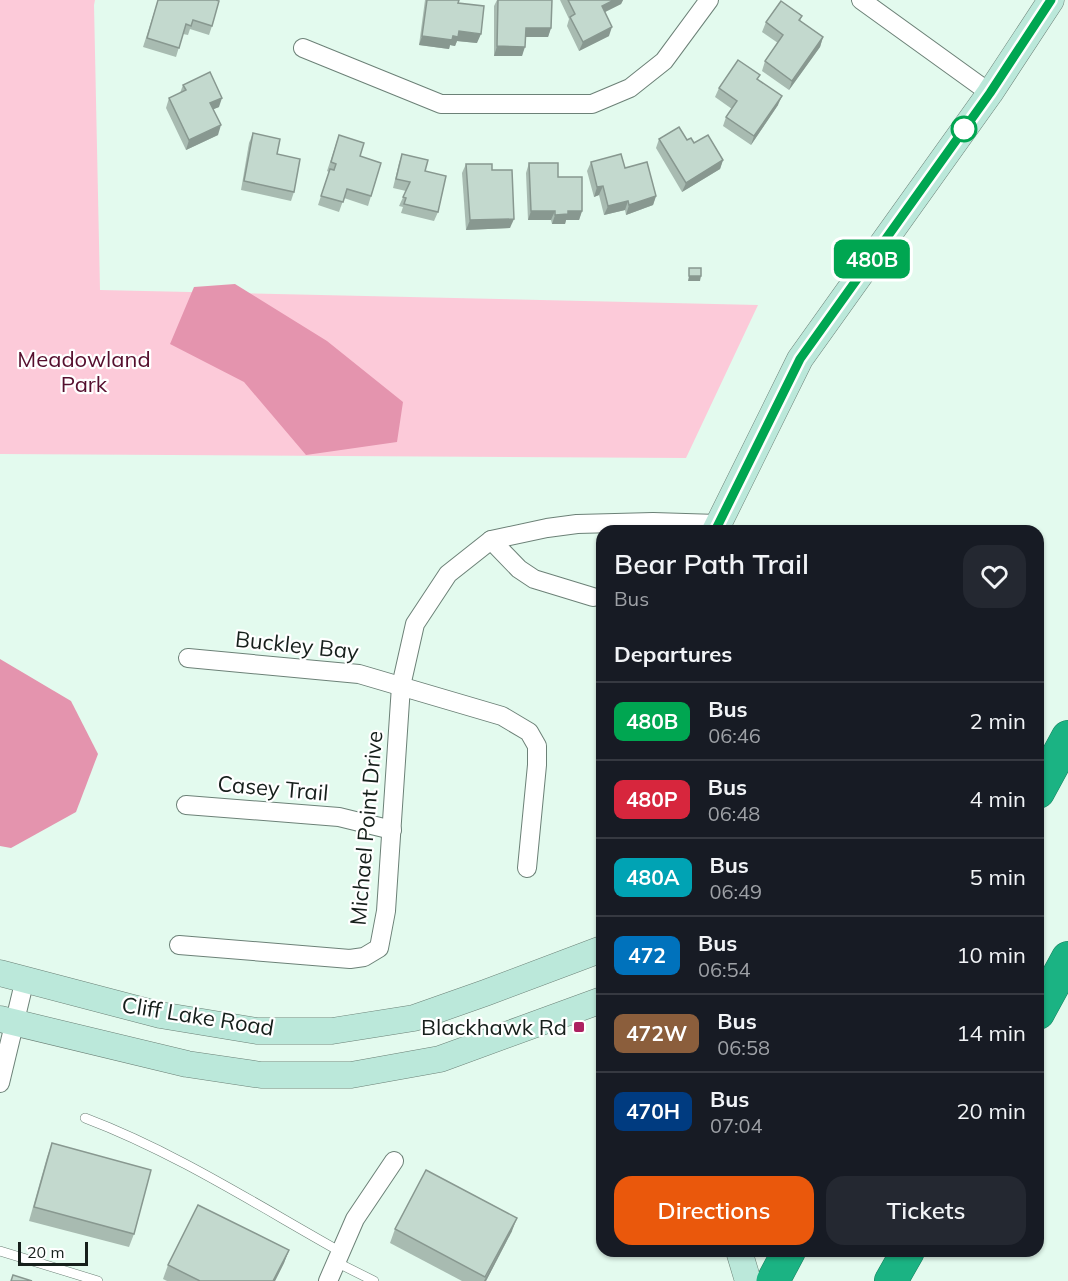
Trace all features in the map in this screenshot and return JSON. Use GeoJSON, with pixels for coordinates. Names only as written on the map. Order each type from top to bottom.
{"type":"FeatureCollection","features":[{"type":"Feature","properties":{"kind":"highway"},"geometry":{"type":"LineString","coordinates":[[1044,781],[1068,737]]}},
{"type":"Feature","properties":{"kind":"highway"},"geometry":{"type":"LineString","coordinates":[[1044,1002],[1068,958]]}},
{"type":"Feature","properties":{"kind":"highway"},"geometry":{"type":"LineString","coordinates":[[773,1281],[786,1257]]}},
{"type":"Feature","properties":{"kind":"highway"},"geometry":{"type":"LineString","coordinates":[[891,1281],[905,1257]]}},
{"type":"Feature","properties":{"kind":"street"},"geometry":{"type":"LineString","coordinates":[[303,48],[441,104],[592,104],[630,88],[664,62],[709,0]]}},
{"type":"Feature","properties":{"kind":"street"},"geometry":{"type":"LineString","coordinates":[[861,0],[990,93]]}},
{"type":"Feature","properties":{"kind":"street"},"geometry":{"type":"LineString","coordinates":[[717,525],[800,359],[990,93],[1051,0]]}},
{"type":"Feature","properties":{"kind":"street","name":"Michael Point Drive"},"geometry":{"type":"LineString","coordinates":[[179,945],[350,959],[364,957],[379,948],[386,911],[401,686],[415,624],[448,574],[491,540],[547,528],[578,524],[653,522],[691,525]]}},
{"type":"Feature","properties":{"kind":"street"},"geometry":{"type":"LineString","coordinates":[[491,540],[519,569],[534,579],[593,597]]}},
{"type":"Feature","properties":{"kind":"street","name":"Buckley Bay"},"geometry":{"type":"LineString","coordinates":[[188,658],[358,674],[502,716],[529,732],[537,746],[537,765],[527,868]]}},
{"type":"Feature","properties":{"kind":"street","name":"Casey Trail"},"geometry":{"type":"LineString","coordinates":[[186,805],[339,817],[392,830]]}},
{"type":"Feature","properties":{"kind":"street","name":"Cliff Lake Road"},"geometry":{"type":"LineString","coordinates":[[0,973],[160,1015],[257,1031],[332,1031],[414,1018],[596,951]]}},
{"type":"Feature","properties":{"kind":"street"},"geometry":{"type":"LineString","coordinates":[[0,1083],[7,1020],[25,979]]}},
{"type":"Feature","properties":{"kind":"street","name":"Cliff Lake Road"},"geometry":{"type":"LineString","coordinates":[[7,1020],[187,1064],[261,1075],[351,1075],[440,1059],[596,1001]]}},
{"type":"Feature","properties":{"kind":"street"},"geometry":{"type":"LineString","coordinates":[[328,1281],[355,1219],[394,1161]]}},
{"type":"Feature","properties":{"kind":"street"},"geometry":{"type":"LineString","coordinates":[[741,1257],[748,1281]]}},
{"type":"Feature","properties":{"kind":"lane"},"geometry":{"type":"LineString","coordinates":[[85,1118],[128,1134],[170,1156],[339,1257],[374,1281]]}},
{"type":"Feature","properties":{"kind":"lane"},"geometry":{"type":"LineString","coordinates":[[0,1251],[98,1281]]}},
{"type":"Feature","properties":{"kind":"green space","name":"Meadowland Park"},"geometry":{"type":"Polygon","coordinates":[[[0,0],[95,0],[100,290],[758,305],[686,458],[0,454],[0,0]]]}},
{"type":"Feature","properties":{"kind":"shaded area"},"geometry":{"type":"Polygon","coordinates":[[[235,284],[327,341],[403,402],[397,442],[306,455],[244,382],[170,344],[194,287],[235,284]]]}},
{"type":"Feature","properties":{"kind":"shaded area"},"geometry":{"type":"Polygon","coordinates":[[[0,659],[71,701],[98,754],[76,812],[11,848],[0,846],[0,659]]]}},
{"type":"Feature","properties":{"kind":"building"},"geometry":{"type":"Polygon","coordinates":[[[158,0],[219,1],[212,26],[193,20],[191,26],[186,24],[179,48],[147,38],[158,0]]]}},
{"type":"Feature","properties":{"kind":"building"},"geometry":{"type":"Polygon","coordinates":[[[427,0],[459,0],[458,3],[484,6],[481,34],[459,31],[458,37],[453,36],[452,40],[422,36],[427,0]]]}},
{"type":"Feature","properties":{"kind":"building"},"geometry":{"type":"Polygon","coordinates":[[[498,0],[552,0],[551,28],[526,28],[525,47],[497,46],[498,0]]]}},
{"type":"Feature","properties":{"kind":"building"},"geometry":{"type":"Polygon","coordinates":[[[568,0],[614,0],[602,6],[612,27],[583,42],[570,17],[575,14],[568,0]]]}},
{"type":"Feature","properties":{"kind":"building"},"geometry":{"type":"Polygon","coordinates":[[[781,1],[802,16],[799,20],[823,37],[792,81],[765,61],[783,35],[766,22],[781,1]]]}},
{"type":"Feature","properties":{"kind":"building"},"geometry":{"type":"Polygon","coordinates":[[[738,60],[760,75],[757,79],[782,96],[754,136],[726,117],[737,101],[719,88],[738,60]]]}},
{"type":"Feature","properties":{"kind":"building"},"geometry":{"type":"Polygon","coordinates":[[[210,72],[222,98],[210,103],[221,125],[189,140],[169,98],[186,90],[183,85],[210,72]]]}},
{"type":"Feature","properties":{"kind":"building"},"geometry":{"type":"Polygon","coordinates":[[[679,127],[687,140],[691,138],[694,143],[708,135],[723,160],[686,183],[659,139],[679,127]]]}},
{"type":"Feature","properties":{"kind":"building"},"geometry":{"type":"Polygon","coordinates":[[[253,133],[280,139],[277,154],[300,159],[294,192],[244,181],[253,133]]]}},
{"type":"Feature","properties":{"kind":"building"},"geometry":{"type":"Polygon","coordinates":[[[339,135],[364,143],[360,156],[381,163],[371,196],[347,189],[343,202],[321,196],[330,169],[334,170],[336,164],[331,162],[339,135]]]}},
{"type":"Feature","properties":{"kind":"building"},"geometry":{"type":"Polygon","coordinates":[[[402,154],[428,160],[425,171],[446,176],[438,212],[404,204],[406,198],[403,197],[410,182],[396,179],[402,154]]]}},
{"type":"Feature","properties":{"kind":"building"},"geometry":{"type":"Polygon","coordinates":[[[621,154],[625,168],[647,162],[656,196],[629,205],[628,201],[608,206],[603,186],[597,187],[591,162],[621,154]]]}},
{"type":"Feature","properties":{"kind":"building"},"geometry":{"type":"Polygon","coordinates":[[[529,163],[558,163],[558,177],[582,177],[582,211],[568,211],[568,214],[555,215],[555,211],[531,211],[529,163]]]}},
{"type":"Feature","properties":{"kind":"building"},"geometry":{"type":"Polygon","coordinates":[[[466,164],[492,164],[492,170],[512,170],[514,219],[470,220],[466,164]]]}},
{"type":"Feature","properties":{"kind":"building"},"geometry":{"type":"Polygon","coordinates":[[[689,268],[701,268],[701,276],[689,276],[689,268]]]}},
{"type":"Feature","properties":{"kind":"building"},"geometry":{"type":"Polygon","coordinates":[[[52,1143],[151,1170],[134,1234],[34,1207],[52,1143]]]}},
{"type":"Feature","properties":{"kind":"building"},"geometry":{"type":"Polygon","coordinates":[[[426,1170],[517,1218],[485,1277],[395,1229],[426,1170]]]}},
{"type":"Feature","properties":{"kind":"building"},"geometry":{"type":"Polygon","coordinates":[[[198,1205],[289,1250],[273,1281],[200,1281],[168,1265],[198,1205]]]}},
{"type":"Feature","properties":{"kind":"building"},"geometry":{"type":"Polygon","coordinates":[[[13,1275],[32,1281],[11,1281],[13,1275]]]}},
{"type":"Feature","properties":{"kind":"bus line","name":"480B"},"geometry":{"type":"LineString","coordinates":[[718,525],[800,359],[990,93],[1051,0]]}},
{"type":"Feature","properties":{"kind":"place","name":"Blackhawk Rd"},"geometry":{"type":"Point","coordinates":[579,1027]}}]}
